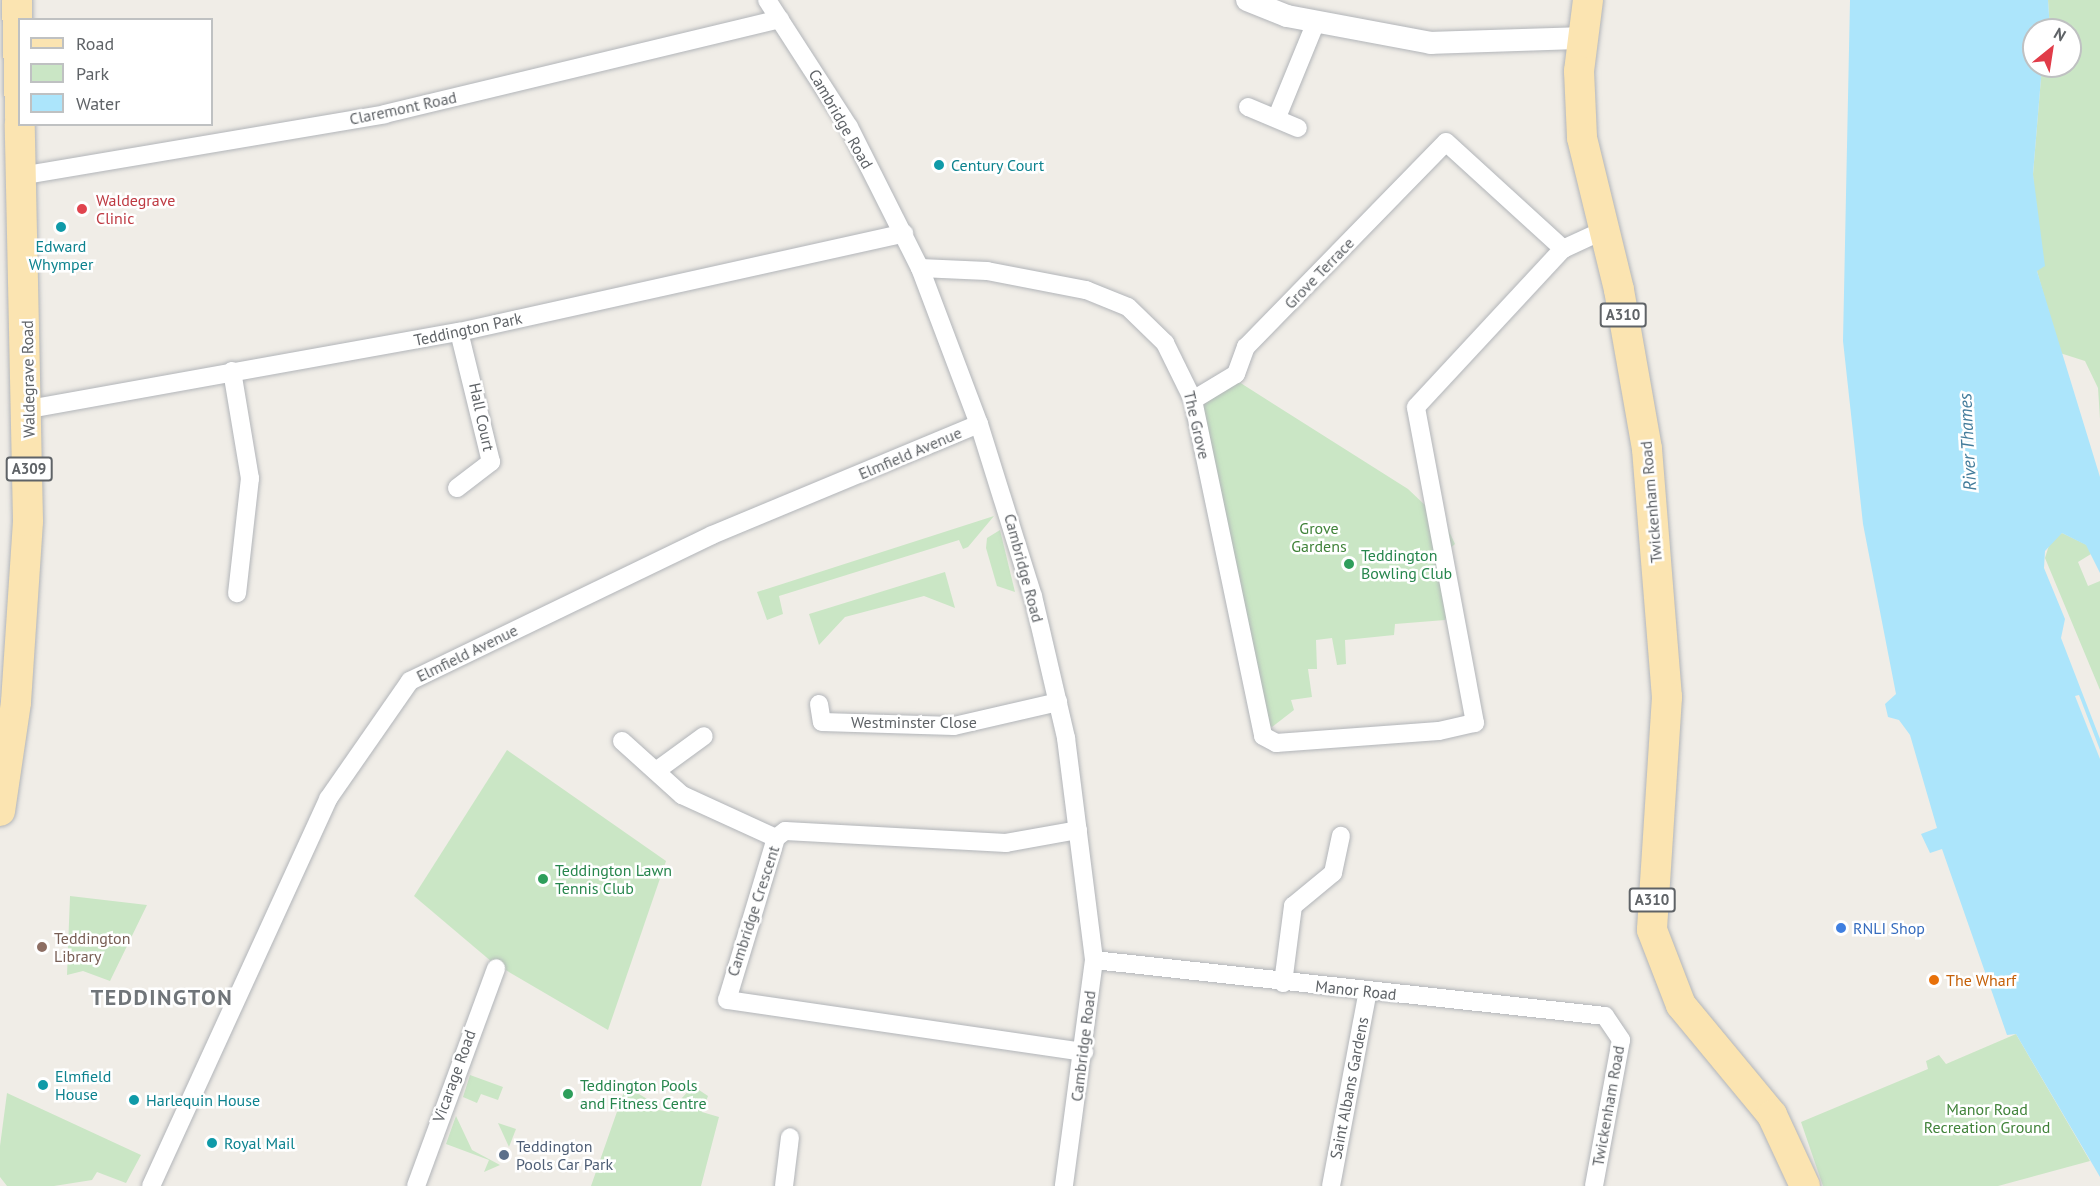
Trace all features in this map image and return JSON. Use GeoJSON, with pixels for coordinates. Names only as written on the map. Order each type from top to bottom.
{"type":"FeatureCollection","features":[{"type":"Feature","properties":{"kind":"main road"},"geometry":{"type":"LineString","coordinates":[[17,0],[18,39]]}},
{"type":"Feature","properties":{"kind":"main road","name":"Twickenham Road"},"geometry":{"type":"LineString","coordinates":[[1588,0],[1582,38],[1582,138],[1604,230],[1647,449],[1667,697],[1652,930],[1681,1005],[1772,1115],[1805,1186]]}},
{"type":"Feature","properties":{"kind":"main road","name":"Waldegrave Road"},"geometry":{"type":"LineString","coordinates":[[0,811],[20,655],[29,409],[20,126]]}},
{"type":"Feature","properties":{"kind":"street","name":"Cambridge Road"},"geometry":{"type":"LineString","coordinates":[[767,0],[849,127],[920,268],[979,424],[1011,519],[1058,702],[1078,830],[1094,960],[1084,1052],[1064,1186]]}},
{"type":"Feature","properties":{"kind":"street"},"geometry":{"type":"LineString","coordinates":[[1246,0],[1316,22],[1431,43],[1582,38]]}},
{"type":"Feature","properties":{"kind":"street","name":"Claremont Road"},"geometry":{"type":"LineString","coordinates":[[20,176],[385,114],[780,19]]}},
{"type":"Feature","properties":{"kind":"street"},"geometry":{"type":"LineString","coordinates":[[1277,117],[1316,22]]}},
{"type":"Feature","properties":{"kind":"street"},"geometry":{"type":"LineString","coordinates":[[1248,107],[1277,117],[1298,128]]}},
{"type":"Feature","properties":{"kind":"street","name":"Grove Terrace"},"geometry":{"type":"LineString","coordinates":[[1193,400],[1236,374],[1246,347],[1446,142],[1563,249]]}},
{"type":"Feature","properties":{"kind":"street"},"geometry":{"type":"LineString","coordinates":[[1563,249],[1604,230]]}},
{"type":"Feature","properties":{"kind":"street","name":"Teddington Park"},"geometry":{"type":"LineString","coordinates":[[29,409],[459,332],[904,233]]}},
{"type":"Feature","properties":{"kind":"street","name":"The Grove"},"geometry":{"type":"LineString","coordinates":[[920,268],[987,271],[1109,298],[1128,307],[1165,343],[1193,400],[1263,736],[1276,743],[1311,742],[1471,728],[1475,723],[1416,407],[1563,249]]}},
{"type":"Feature","properties":{"kind":"street","name":"Hall Court"},"geometry":{"type":"LineString","coordinates":[[457,488],[491,462],[459,332]]}},
{"type":"Feature","properties":{"kind":"street"},"geometry":{"type":"LineString","coordinates":[[232,371],[250,478],[237,593]]}},
{"type":"Feature","properties":{"kind":"street","name":"Elmfield Avenue"},"geometry":{"type":"LineString","coordinates":[[151,1186],[328,799],[410,681],[712,536],[979,424]]}},
{"type":"Feature","properties":{"kind":"street","name":"Westminster Close"},"geometry":{"type":"LineString","coordinates":[[819,704],[822,722],[954,726],[1058,702]]}},
{"type":"Feature","properties":{"kind":"street"},"geometry":{"type":"LineString","coordinates":[[656,771],[705,736]]}},
{"type":"Feature","properties":{"kind":"street"},"geometry":{"type":"LineString","coordinates":[[622,741],[682,795],[776,837]]}},
{"type":"Feature","properties":{"kind":"street","name":"Cambridge Crescent"},"geometry":{"type":"LineString","coordinates":[[1078,830],[1005,843],[785,831],[776,837],[727,1000],[1084,1052]]}},
{"type":"Feature","properties":{"kind":"street"},"geometry":{"type":"LineString","coordinates":[[1283,983],[1293,906],[1333,873],[1341,836]]}},
{"type":"Feature","properties":{"kind":"street","name":"Manor Road"},"geometry":{"type":"LineString","coordinates":[[1094,960],[1283,983],[1605,1016],[1615,1026]]}},
{"type":"Feature","properties":{"kind":"street","name":"Vicarage Road"},"geometry":{"type":"LineString","coordinates":[[416,1186],[496,968]]}},
{"type":"Feature","properties":{"kind":"street","name":"Saint Albans Gardens"},"geometry":{"type":"LineString","coordinates":[[1331,1186],[1368,991]]}},
{"type":"Feature","properties":{"kind":"street","name":"Twickenham Road"},"geometry":{"type":"LineString","coordinates":[[1594,1186],[1621,1040],[1615,1026]]}},
{"type":"Feature","properties":{"kind":"street"},"geometry":{"type":"LineString","coordinates":[[784,1186],[790,1137]]}},
{"type":"Feature","properties":{"kind":"green space"},"geometry":{"type":"Polygon","coordinates":[[[2048,0],[2100,0],[2100,419],[2098,388],[2085,361],[2060,353],[2037,271],[2033,174],[2041,78],[2082,78],[2082,18],[2049,18],[2048,0]]]}},
{"type":"Feature","properties":{"kind":"green space","name":"Grove Gardens"},"geometry":{"type":"Polygon","coordinates":[[[1239,382],[1408,489],[1446,525],[1455,544],[1447,551],[1450,608],[1445,620],[1395,624],[1394,635],[1345,640],[1346,664],[1337,665],[1332,638],[1316,640],[1317,669],[1308,669],[1312,697],[1291,700],[1294,710],[1272,727],[1253,717],[1201,413],[1205,401],[1239,382]]]}},
{"type":"Feature","properties":{"kind":"green space"},"geometry":{"type":"Polygon","coordinates":[[[994,516],[968,547],[963,549],[959,540],[779,596],[783,614],[767,620],[757,592],[994,516]]]}},
{"type":"Feature","properties":{"kind":"green space"},"geometry":{"type":"Polygon","coordinates":[[[1000,530],[1015,592],[997,586],[986,548],[987,538],[1000,530]]]}},
{"type":"Feature","properties":{"kind":"green space"},"geometry":{"type":"Polygon","coordinates":[[[2062,533],[2087,545],[2091,554],[2078,562],[2088,586],[2100,581],[2100,690],[2045,558],[2051,539],[2062,533]]]}},
{"type":"Feature","properties":{"kind":"green space"},"geometry":{"type":"Polygon","coordinates":[[[945,572],[955,608],[924,596],[845,617],[819,645],[809,614],[945,572]]]}},
{"type":"Feature","properties":{"kind":"green space","name":"Teddington Lawn Tennis Club"},"geometry":{"type":"Polygon","coordinates":[[[507,750],[666,861],[608,1030],[492,962],[414,896],[507,750]]]}},
{"type":"Feature","properties":{"kind":"green space"},"geometry":{"type":"Polygon","coordinates":[[[70,896],[147,905],[110,981],[83,971],[67,975],[70,896]]]}},
{"type":"Feature","properties":{"kind":"green space","name":"Manor Road Recreation Ground"},"geometry":{"type":"Polygon","coordinates":[[[2016,1034],[2090,1161],[1998,1186],[1823,1186],[1801,1122],[1928,1069],[1926,1061],[1939,1055],[1946,1064],[2016,1034]]]}},
{"type":"Feature","properties":{"kind":"green space"},"geometry":{"type":"Polygon","coordinates":[[[470,1075],[503,1087],[498,1100],[481,1094],[477,1103],[463,1097],[470,1075]]]}},
{"type":"Feature","properties":{"kind":"green space"},"geometry":{"type":"Polygon","coordinates":[[[626,1086],[652,1102],[649,1108],[669,1112],[693,1086],[708,1096],[702,1112],[719,1117],[701,1186],[591,1186],[626,1086]]]}},
{"type":"Feature","properties":{"kind":"green space"},"geometry":{"type":"Polygon","coordinates":[[[7,1093],[141,1155],[126,1183],[97,1172],[92,1180],[54,1186],[7,1186],[0,1177],[0,1146],[7,1093]]]}},
{"type":"Feature","properties":{"kind":"green space"},"geometry":{"type":"Polygon","coordinates":[[[456,1116],[472,1150],[500,1165],[484,1172],[489,1160],[446,1144],[456,1116]]]}},
{"type":"Feature","properties":{"kind":"green space"},"geometry":{"type":"Polygon","coordinates":[[[498,1123],[516,1129],[509,1147],[498,1123]]]}},
{"type":"Feature","properties":{"kind":"water","name":"River Thames"},"geometry":{"type":"Polygon","coordinates":[[[1850,0],[2048,0],[2049,18],[2022,18],[2022,78],[2041,78],[2033,174],[2045,266],[2037,271],[2100,477],[2100,573],[2086,545],[2062,533],[2045,551],[2044,568],[2065,619],[2061,638],[2100,739],[2100,1177],[2016,1034],[2007,1035],[1942,849],[1930,853],[1921,834],[1937,828],[1910,735],[1899,720],[1888,717],[1885,704],[1896,694],[1863,524],[1843,341],[1850,0]]]}},
{"type":"Feature","properties":{"kind":"pier"},"geometry":{"type":"Polygon","coordinates":[[[2079,695],[2100,750],[2100,759],[2075,696],[2079,695]]]}},
{"type":"Feature","properties":{"kind":"place","name":"Century Court"},"geometry":{"type":"Point","coordinates":[939,165]}},
{"type":"Feature","properties":{"kind":"place","name":"Waldegrave Clinic"},"geometry":{"type":"Point","coordinates":[82,209]}},
{"type":"Feature","properties":{"kind":"place","name":"Edward Whymper"},"geometry":{"type":"Point","coordinates":[61,227]}},
{"type":"Feature","properties":{"kind":"place","name":"Teddington Bowling Club"},"geometry":{"type":"Point","coordinates":[1349,564]}},
{"type":"Feature","properties":{"kind":"place","name":"Teddington Lawn Tennis Club"},"geometry":{"type":"Point","coordinates":[543,879]}},
{"type":"Feature","properties":{"kind":"place","name":"RNLI Shop"},"geometry":{"type":"Point","coordinates":[1841,928]}},
{"type":"Feature","properties":{"kind":"place","name":"Teddington Library"},"geometry":{"type":"Point","coordinates":[42,947]}},
{"type":"Feature","properties":{"kind":"place","name":"The Wharf"},"geometry":{"type":"Point","coordinates":[1934,980]}},
{"type":"Feature","properties":{"kind":"place","name":"Elmfield House"},"geometry":{"type":"Point","coordinates":[43,1085]}},
{"type":"Feature","properties":{"kind":"place","name":"Teddington Pools and Fitness Centre"},"geometry":{"type":"Point","coordinates":[568,1094]}},
{"type":"Feature","properties":{"kind":"place","name":"Harlequin House"},"geometry":{"type":"Point","coordinates":[134,1100]}},
{"type":"Feature","properties":{"kind":"place","name":"Royal Mail"},"geometry":{"type":"Point","coordinates":[212,1143]}},
{"type":"Feature","properties":{"kind":"place","name":"Teddington Pools Car Park"},"geometry":{"type":"Point","coordinates":[504,1155]}},
{"type":"Feature","properties":{"kind":"district","name":"TEDDINGTON"},"geometry":{"type":"Point","coordinates":[162,998]}}]}
